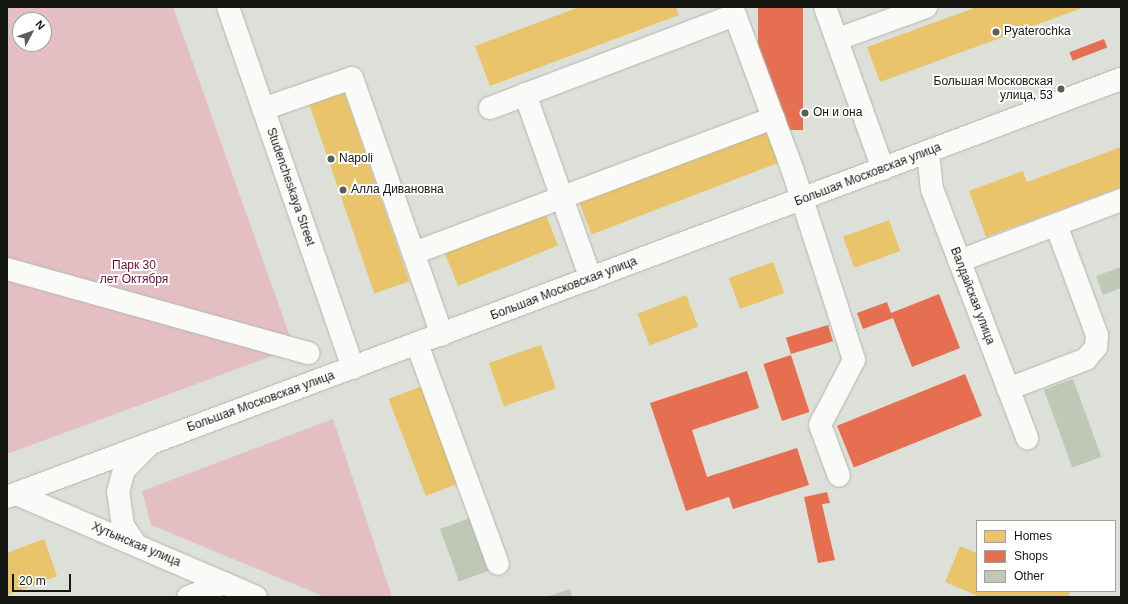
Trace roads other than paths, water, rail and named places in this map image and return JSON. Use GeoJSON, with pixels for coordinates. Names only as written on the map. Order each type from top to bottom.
{"type":"FeatureCollection","features":[{"type":"Feature","properties":{"kind":"main road","name":"Studencheskaya Street"},"geometry":{"type":"LineString","coordinates":[[228,7],[353,368]]}},
{"type":"Feature","properties":{"kind":"main road"},"geometry":{"type":"LineString","coordinates":[[825,7],[838,39],[883,169]]}},
{"type":"Feature","properties":{"kind":"main road"},"geometry":{"type":"LineString","coordinates":[[838,39],[926,7]]}},
{"type":"Feature","properties":{"kind":"main road"},"geometry":{"type":"LineString","coordinates":[[490,108],[735,15],[774,118],[854,360],[820,425],[839,476]]}},
{"type":"Feature","properties":{"kind":"main road"},"geometry":{"type":"LineString","coordinates":[[263,109],[352,78],[442,335]]}},
{"type":"Feature","properties":{"kind":"main road","name":"Большая Московская улица"},"geometry":{"type":"LineString","coordinates":[[12,496],[1121,79]]}},
{"type":"Feature","properties":{"kind":"main road"},"geometry":{"type":"LineString","coordinates":[[525,94],[592,279]]}},
{"type":"Feature","properties":{"kind":"main road"},"geometry":{"type":"LineString","coordinates":[[414,253],[774,118]]}},
{"type":"Feature","properties":{"kind":"main road","name":"Валдайская улица"},"geometry":{"type":"LineString","coordinates":[[928,152],[930,184],[1027,438]]}},
{"type":"Feature","properties":{"kind":"main road"},"geometry":{"type":"LineString","coordinates":[[959,261],[1121,200]]}},
{"type":"Feature","properties":{"kind":"main road"},"geometry":{"type":"LineString","coordinates":[[1008,389],[1086,359],[1096,348],[1097,335],[1056,225]]}},
{"type":"Feature","properties":{"kind":"main road"},"geometry":{"type":"LineString","coordinates":[[7,269],[308,353]]}},
{"type":"Feature","properties":{"kind":"main road"},"geometry":{"type":"LineString","coordinates":[[417,344],[498,564]]}},
{"type":"Feature","properties":{"kind":"main road"},"geometry":{"type":"LineString","coordinates":[[136,545],[123,526],[118,492],[124,470],[150,444]]}},
{"type":"Feature","properties":{"kind":"main road","name":"Хутынская улица"},"geometry":{"type":"LineString","coordinates":[[12,496],[136,545],[256,597]]}},
{"type":"Feature","properties":{"kind":"main road"},"geometry":{"type":"LineString","coordinates":[[188,597],[224,583]]}},
{"type":"Feature","properties":{"kind":"place","name":"Pyaterochka"},"geometry":{"type":"Point","coordinates":[996,32]}},
{"type":"Feature","properties":{"kind":"place","name":"Большая Московская улица, 53"},"geometry":{"type":"Point","coordinates":[1061,89]}},
{"type":"Feature","properties":{"kind":"place","name":"Он и она"},"geometry":{"type":"Point","coordinates":[805,113]}},
{"type":"Feature","properties":{"kind":"place","name":"Napoli"},"geometry":{"type":"Point","coordinates":[331,159]}},
{"type":"Feature","properties":{"kind":"place","name":"Алла Дивановна"},"geometry":{"type":"Point","coordinates":[343,190]}},
{"type":"Feature","properties":{"kind":"park label","name":"Парк 30 лет Октября"},"geometry":{"type":"Point","coordinates":[134,273]}}]}
